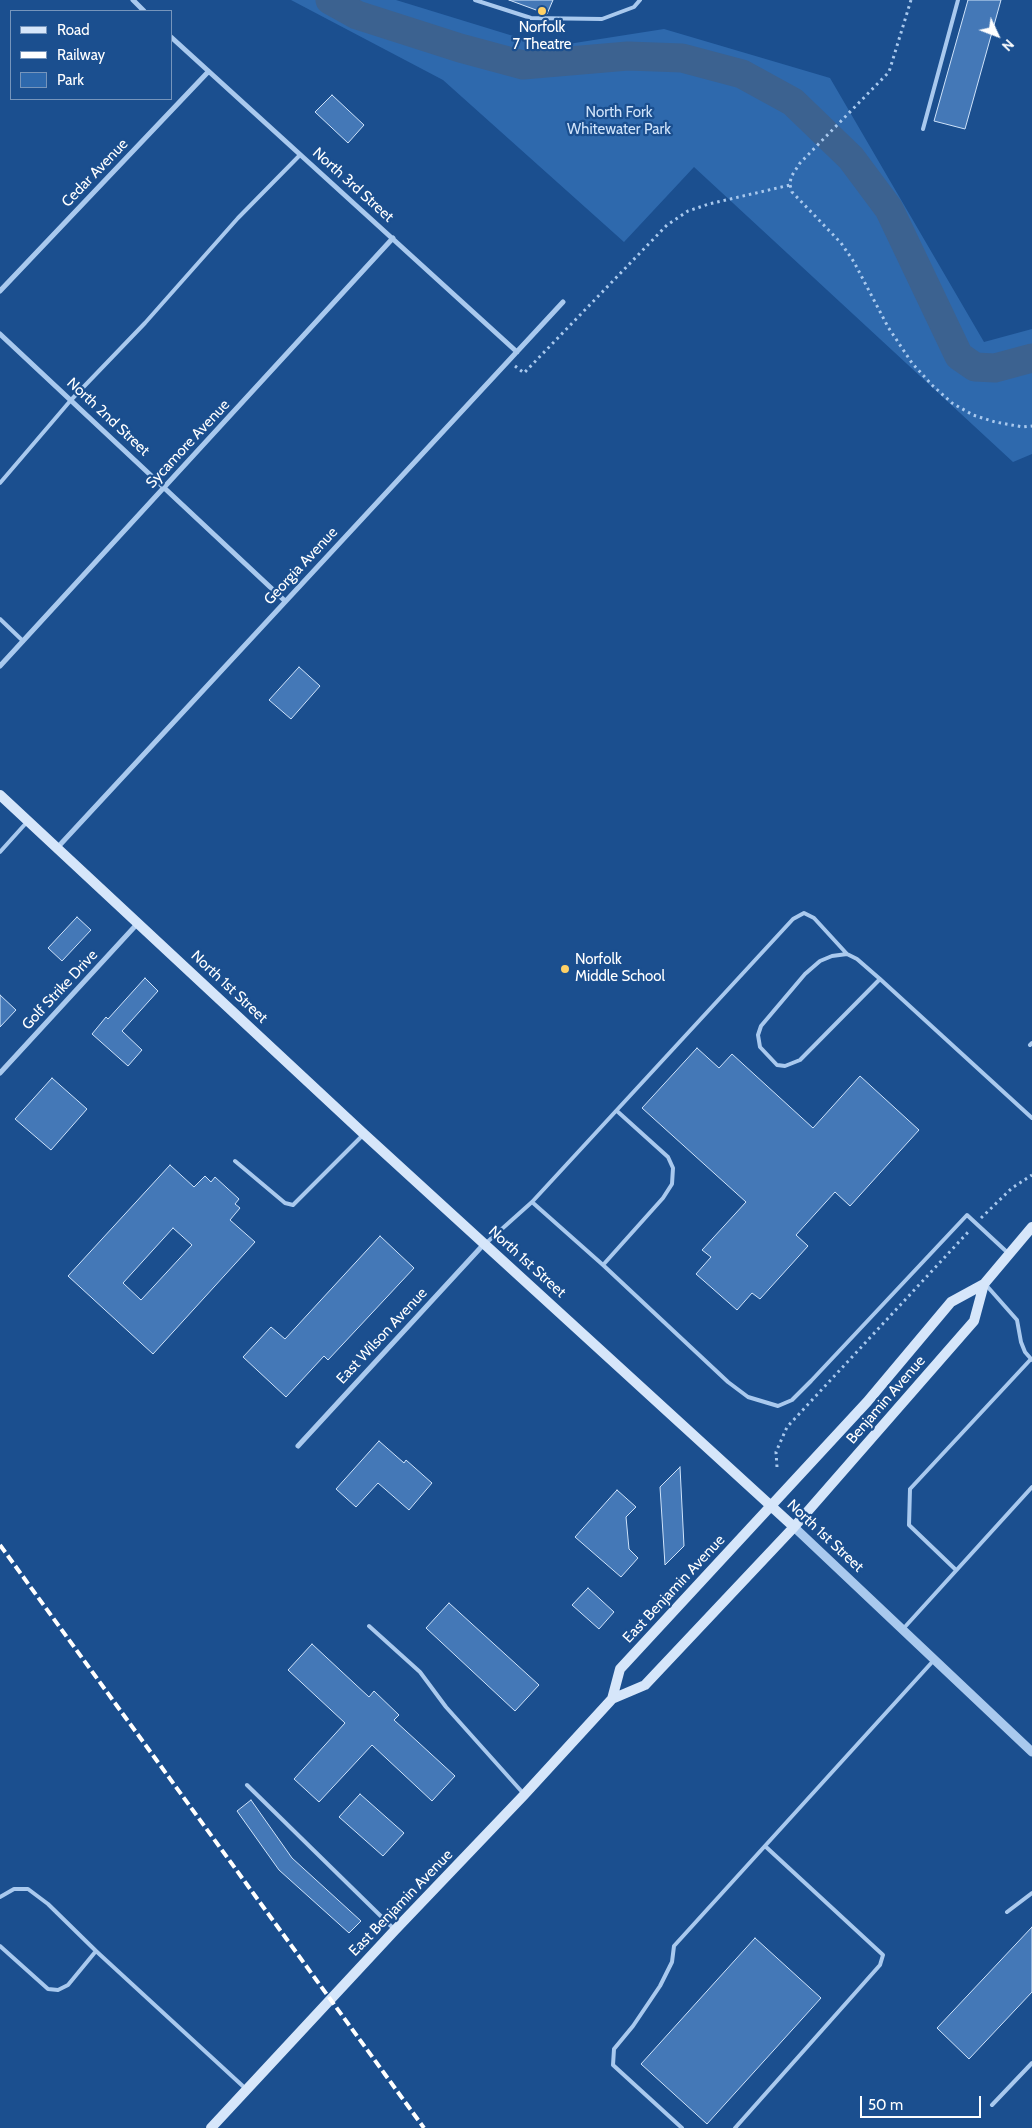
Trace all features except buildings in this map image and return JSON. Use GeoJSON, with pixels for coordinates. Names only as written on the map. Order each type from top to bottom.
{"type":"FeatureCollection","features":[{"type":"Feature","properties":{"kind":"main road","name":"North 1st Street"},"geometry":{"type":"LineString","coordinates":[[0,796],[364,1134],[794,1527]]}},
{"type":"Feature","properties":{"kind":"main road","name":"Benjamin Avenue"},"geometry":{"type":"LineString","coordinates":[[771,1506],[866,1402],[951,1302],[984,1284],[1032,1227]]}},
{"type":"Feature","properties":{"kind":"main road","name":"Benjamin Avenue"},"geometry":{"type":"LineString","coordinates":[[794,1527],[890,1419],[974,1320],[984,1284]]}},
{"type":"Feature","properties":{"kind":"main road","name":"East Benjamin Avenue"},"geometry":{"type":"LineString","coordinates":[[612,1699],[620,1670],[771,1506]]}},
{"type":"Feature","properties":{"kind":"main road","name":"East Benjamin Avenue"},"geometry":{"type":"LineString","coordinates":[[211,2128],[612,1699],[645,1685],[794,1527]]}},
{"type":"Feature","properties":{"kind":"street"},"geometry":{"type":"LineString","coordinates":[[133,0],[143,10]]}},
{"type":"Feature","properties":{"kind":"street","name":"North 3rd Street"},"geometry":{"type":"LineString","coordinates":[[172,38],[394,238],[517,352]]}},
{"type":"Feature","properties":{"kind":"street","name":"Cedar Avenue"},"geometry":{"type":"LineString","coordinates":[[0,291],[208,72]]}},
{"type":"Feature","properties":{"kind":"street","name":"Sycamore Avenue"},"geometry":{"type":"LineString","coordinates":[[0,666],[394,238]]}},
{"type":"Feature","properties":{"kind":"street","name":"Georgia Avenue"},"geometry":{"type":"LineString","coordinates":[[57,848],[563,302]]}},
{"type":"Feature","properties":{"kind":"street","name":"North 2nd Street"},"geometry":{"type":"LineString","coordinates":[[0,334],[285,601]]}},
{"type":"Feature","properties":{"kind":"street","name":"Golf Strike Drive"},"geometry":{"type":"LineString","coordinates":[[0,1073],[138,923]]}},
{"type":"Feature","properties":{"kind":"street","name":"East Wilson Avenue"},"geometry":{"type":"LineString","coordinates":[[298,1446],[485,1244]]}},
{"type":"Feature","properties":{"kind":"street","name":"North 1st Street"},"geometry":{"type":"LineString","coordinates":[[794,1527],[1032,1752]]}},
{"type":"Feature","properties":{"kind":"lane"},"geometry":{"type":"LineString","coordinates":[[475,0],[531,18],[602,19],[634,7],[640,0]]}},
{"type":"Feature","properties":{"kind":"lane"},"geometry":{"type":"LineString","coordinates":[[923,129],[958,0]]}},
{"type":"Feature","properties":{"kind":"lane"},"geometry":{"type":"LineString","coordinates":[[0,482],[71,400],[145,323],[238,218],[300,155]]}},
{"type":"Feature","properties":{"kind":"lane"},"geometry":{"type":"LineString","coordinates":[[0,619],[23,641]]}},
{"type":"Feature","properties":{"kind":"lane"},"geometry":{"type":"LineString","coordinates":[[0,852],[28,821]]}},
{"type":"Feature","properties":{"kind":"lane"},"geometry":{"type":"LineString","coordinates":[[485,1244],[532,1202],[793,919],[804,913],[814,918],[847,954],[857,960],[910,1004],[1032,1118]]}},
{"type":"Feature","properties":{"kind":"lane"},"geometry":{"type":"LineString","coordinates":[[847,954],[832,956],[820,961],[805,974],[761,1026],[758,1035],[760,1047],[777,1065],[785,1066],[800,1060],[880,979]]}},
{"type":"Feature","properties":{"kind":"lane"},"geometry":{"type":"LineString","coordinates":[[603,1265],[664,1198],[672,1184],[673,1168],[668,1156],[617,1111]]}},
{"type":"Feature","properties":{"kind":"lane"},"geometry":{"type":"LineString","coordinates":[[235,1161],[285,1203],[293,1205],[364,1134]]}},
{"type":"Feature","properties":{"kind":"lane"},"geometry":{"type":"LineString","coordinates":[[532,1202],[603,1265],[728,1382],[748,1397],[778,1406],[792,1400],[811,1381],[967,1215],[1010,1254]]}},
{"type":"Feature","properties":{"kind":"lane"},"geometry":{"type":"LineString","coordinates":[[956,1570],[909,1525],[910,1489],[1031,1360],[1021,1342],[1017,1320],[984,1284]]}},
{"type":"Feature","properties":{"kind":"lane"},"geometry":{"type":"LineString","coordinates":[[902,1630],[1032,1486]]}},
{"type":"Feature","properties":{"kind":"lane"},"geometry":{"type":"LineString","coordinates":[[369,1626],[420,1672],[446,1706],[524,1795]]}},
{"type":"Feature","properties":{"kind":"lane"},"geometry":{"type":"LineString","coordinates":[[682,2128],[613,2065],[614,2049],[633,2026],[660,1986],[672,1962],[674,1946],[934,1660]]}},
{"type":"Feature","properties":{"kind":"lane"},"geometry":{"type":"LineString","coordinates":[[248,1785],[395,1930]]}},
{"type":"Feature","properties":{"kind":"lane"},"geometry":{"type":"LineString","coordinates":[[735,2128],[880,1965],[883,1955],[765,1846]]}},
{"type":"Feature","properties":{"kind":"lane"},"geometry":{"type":"LineString","coordinates":[[0,1897],[14,1889],[28,1889],[48,1904],[96,1951],[246,2089]]}},
{"type":"Feature","properties":{"kind":"lane"},"geometry":{"type":"LineString","coordinates":[[1007,1912],[1032,1893]]}},
{"type":"Feature","properties":{"kind":"lane"},"geometry":{"type":"LineString","coordinates":[[0,1946],[48,1989],[58,1990],[68,1985],[96,1951]]}},
{"type":"Feature","properties":{"kind":"lane"},"geometry":{"type":"LineString","coordinates":[[992,2105],[1032,2062]]}},
{"type":"Feature","properties":{"kind":"path"},"geometry":{"type":"LineString","coordinates":[[911,0],[889,72],[809,153],[795,170],[790,185],[792,192],[841,243],[854,262],[888,327],[912,363],[932,385],[952,403],[973,415],[995,422],[1023,427],[1032,426]]}},
{"type":"Feature","properties":{"kind":"path"},"geometry":{"type":"LineString","coordinates":[[508,362],[524,374],[667,225],[688,211],[709,204],[790,185]]}},
{"type":"Feature","properties":{"kind":"path"},"geometry":{"type":"LineString","coordinates":[[777,1467],[776,1452],[787,1427],[976,1224],[1012,1188],[1032,1175]]}},
{"type":"Feature","properties":{"kind":"green space","name":"North Fork Whitewater Park"},"geometry":{"type":"Polygon","coordinates":[[[291,0],[396,0],[549,47],[664,29],[830,78],[984,342],[1032,329],[1032,454],[1013,462],[694,167],[624,242],[443,80],[291,0]]]}},
{"type":"Feature","properties":{"kind":"waterway"},"geometry":{"type":"LineString","coordinates":[[330,0],[357,15],[460,48],[523,65],[628,56],[682,58],[742,74],[793,102],[851,158],[889,209],[959,356],[975,367],[995,368],[1032,358]]}},
{"type":"Feature","properties":{"kind":"railway"},"geometry":{"type":"LineString","coordinates":[[0,1545],[424,2128]]}},
{"type":"Feature","properties":{"kind":"place","name":"Norfolk 7 Theatre"},"geometry":{"type":"Point","coordinates":[542,11]}},
{"type":"Feature","properties":{"kind":"place","name":"Norfolk Middle School"},"geometry":{"type":"Point","coordinates":[565,969]}}]}
